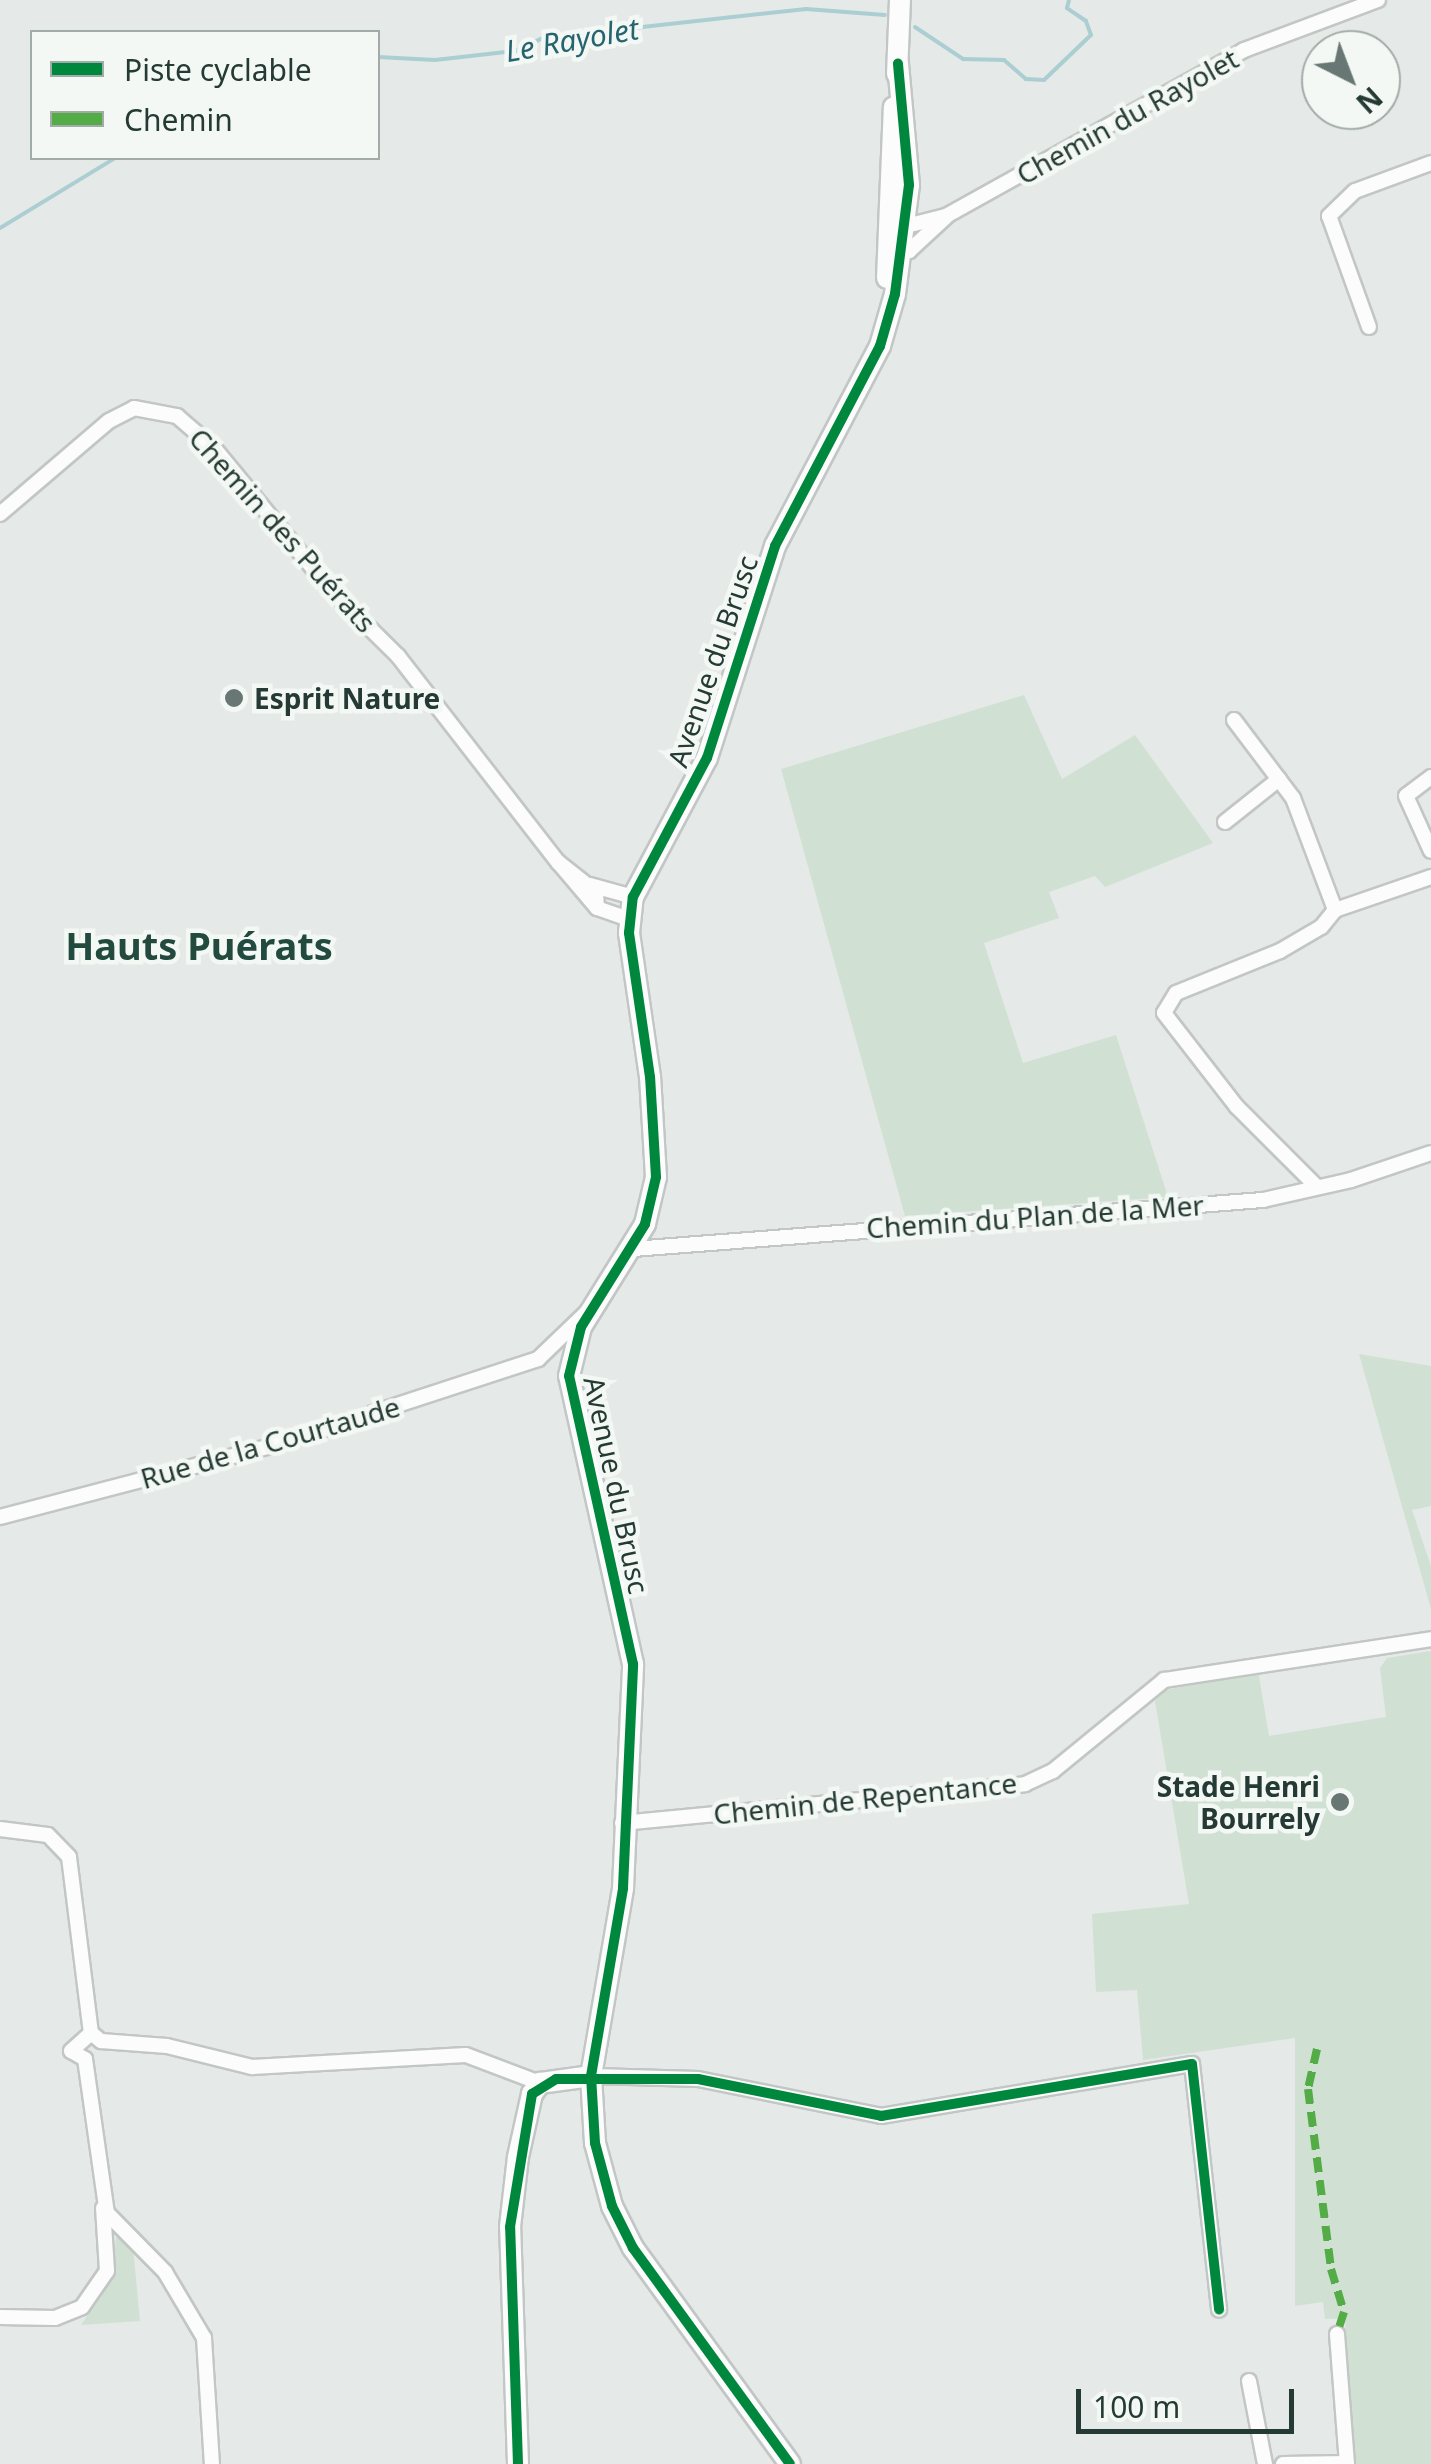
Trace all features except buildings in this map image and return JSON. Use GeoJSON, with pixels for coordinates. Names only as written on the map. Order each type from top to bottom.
{"type":"FeatureCollection","features":[{"type":"Feature","properties":{"kind":"street","name":"Avenue du Brusc"},"geometry":{"type":"LineString","coordinates":[[897,238],[892,151],[900,0]]}},
{"type":"Feature","properties":{"kind":"street","name":"Chemin du Rayolet"},"geometry":{"type":"LineString","coordinates":[[897,238],[946,216],[1198,72],[1378,0]]}},
{"type":"Feature","properties":{"kind":"street","name":"Avenue du Brusc"},"geometry":{"type":"LineString","coordinates":[[790,2464],[620,2225],[596,2143],[591,2076],[623,1888],[622,1823],[633,1664],[593,1507],[570,1365],[591,1308],[632,1249],[653,1200],[656,1154],[629,918],[633,896],[707,758],[768,562],[856,402],[888,315],[909,158],[898,63]]}},
{"type":"Feature","properties":{"kind":"street"},"geometry":{"type":"LineString","coordinates":[[1369,327],[1328,216],[1355,191],[1431,163]]}},
{"type":"Feature","properties":{"kind":"street"},"geometry":{"type":"LineString","coordinates":[[897,238],[918,244],[946,216]]}},
{"type":"Feature","properties":{"kind":"street","name":"Chemin des Puérats"},"geometry":{"type":"LineString","coordinates":[[0,514],[109,421],[134,408],[177,416],[216,448],[330,589],[398,656],[597,908]]}},
{"type":"Feature","properties":{"kind":"street"},"geometry":{"type":"LineString","coordinates":[[1234,720],[1293,798],[1335,910]]}},
{"type":"Feature","properties":{"kind":"street"},"geometry":{"type":"LineString","coordinates":[[1431,777],[1406,796],[1431,851]]}},
{"type":"Feature","properties":{"kind":"street"},"geometry":{"type":"LineString","coordinates":[[1225,822],[1280,779]]}},
{"type":"Feature","properties":{"kind":"street","name":"Chemin des Puérats"},"geometry":{"type":"LineString","coordinates":[[558,862],[589,884],[633,896]]}},
{"type":"Feature","properties":{"kind":"street"},"geometry":{"type":"LineString","coordinates":[[1316,1186],[1238,1106],[1164,1013],[1176,993],[1280,950],[1320,927],[1335,910],[1431,878]]}},
{"type":"Feature","properties":{"kind":"street"},"geometry":{"type":"LineString","coordinates":[[589,884],[597,908],[629,918]]}},
{"type":"Feature","properties":{"kind":"street","name":"Chemin du Plan de la Mer"},"geometry":{"type":"LineString","coordinates":[[632,1249],[1263,1200],[1431,1153]]}},
{"type":"Feature","properties":{"kind":"street","name":"Rue de la Courtaude"},"geometry":{"type":"LineString","coordinates":[[0,1517],[274,1445],[538,1358],[553,1346],[572,1319],[591,1308]]}},
{"type":"Feature","properties":{"kind":"street"},"geometry":{"type":"LineString","coordinates":[[553,1346],[570,1365]]}},
{"type":"Feature","properties":{"kind":"street"},"geometry":{"type":"LineString","coordinates":[[538,1358],[570,1365]]}},
{"type":"Feature","properties":{"kind":"street","name":"Chemin de Repentance"},"geometry":{"type":"LineString","coordinates":[[622,1823],[1024,1784],[1053,1771],[1164,1680],[1431,1639]]}},
{"type":"Feature","properties":{"kind":"street"},"geometry":{"type":"LineString","coordinates":[[0,1829],[48,1835],[69,1857],[96,2037],[86,2059],[107,2271],[73,2314],[0,2318]]}},
{"type":"Feature","properties":{"kind":"street"},"geometry":{"type":"LineString","coordinates":[[86,2059],[71,2051],[96,2037],[167,2046],[252,2066],[466,2055],[540,2083],[591,2076],[698,2078],[882,2116],[1192,2064],[1219,2310]]}},
{"type":"Feature","properties":{"kind":"street"},"geometry":{"type":"LineString","coordinates":[[518,2464],[510,2227],[518,2157],[532,2094],[540,2083]]}},
{"type":"Feature","properties":{"kind":"street"},"geometry":{"type":"LineString","coordinates":[[101,2198],[106,2213],[156,2262],[198,2322],[208,2357],[212,2464]]}},
{"type":"Feature","properties":{"kind":"street"},"geometry":{"type":"LineString","coordinates":[[1283,2464],[1347,2464],[1337,2334]]}},
{"type":"Feature","properties":{"kind":"street"},"geometry":{"type":"LineString","coordinates":[[1249,2380],[1266,2464]]}},
{"type":"Feature","properties":{"kind":"green space"},"geometry":{"type":"Polygon","coordinates":[[[1024,695],[1062,779],[1135,735],[1213,843],[1105,887],[1095,876],[1049,892],[1059,918],[984,943],[1023,1063],[1116,1035],[1168,1197],[905,1216],[781,769],[1024,695]]]}},
{"type":"Feature","properties":{"kind":"green space"},"geometry":{"type":"Polygon","coordinates":[[[1359,1354],[1431,1366],[1431,1506],[1412,1510],[1431,1566],[1431,1609],[1359,1354]]]}},
{"type":"Feature","properties":{"kind":"green space"},"geometry":{"type":"Polygon","coordinates":[[[1431,1651],[1431,2464],[1351,2464],[1345,2318],[1325,2319],[1323,2302],[1295,2306],[1295,2038],[1143,2060],[1137,1990],[1096,1992],[1092,1914],[1189,1904],[1155,1701],[1166,1690],[1258,1670],[1269,1736],[1386,1717],[1380,1668],[1387,1658],[1431,1651]]]}},
{"type":"Feature","properties":{"kind":"green space"},"geometry":{"type":"Polygon","coordinates":[[[116,2237],[133,2247],[140,2321],[81,2325],[113,2278],[116,2237]]]}},
{"type":"Feature","properties":{"kind":"waterway","name":"Le Rayolet"},"geometry":{"type":"LineString","coordinates":[[915,27],[963,59],[1004,60],[1026,79],[1044,80],[1091,35],[1086,21],[1067,8],[1069,0]]}},
{"type":"Feature","properties":{"kind":"waterway","name":"Le Rayolet"},"geometry":{"type":"LineString","coordinates":[[380,57],[435,60],[515,51],[543,38],[806,9],[885,15]]}},
{"type":"Feature","properties":{"kind":"waterway","name":"Le Rayolet"},"geometry":{"type":"LineString","coordinates":[[0,228],[112,160]]}},
{"type":"Feature","properties":{"kind":"marked path"},"geometry":{"type":"LineString","coordinates":[[1317,2049],[1308,2089],[1331,2269],[1344,2312],[1337,2334]]}},
{"type":"Feature","properties":{"kind":"cycle path"},"geometry":{"type":"LineString","coordinates":[[790,2464],[633,2248],[612,2206],[595,2143],[591,2076],[623,1888],[633,1664],[569,1376],[581,1327],[645,1224],[656,1177],[650,1077],[629,933],[633,897],[707,758],[775,546],[880,346],[895,294],[909,185],[898,63]]}},
{"type":"Feature","properties":{"kind":"cycle path"},"geometry":{"type":"LineString","coordinates":[[518,2464],[510,2227],[532,2094],[556,2079],[698,2079],[881,2116],[1192,2064],[1219,2310]]}},
{"type":"Feature","properties":{"kind":"place","name":"Esprit Nature"},"geometry":{"type":"Point","coordinates":[234,698]}},
{"type":"Feature","properties":{"kind":"place","name":"Stade Henri Bourrely"},"geometry":{"type":"Point","coordinates":[1340,1802]}},
{"type":"Feature","properties":{"kind":"district","name":"Hauts Puérats"},"geometry":{"type":"Point","coordinates":[199,946]}}]}
